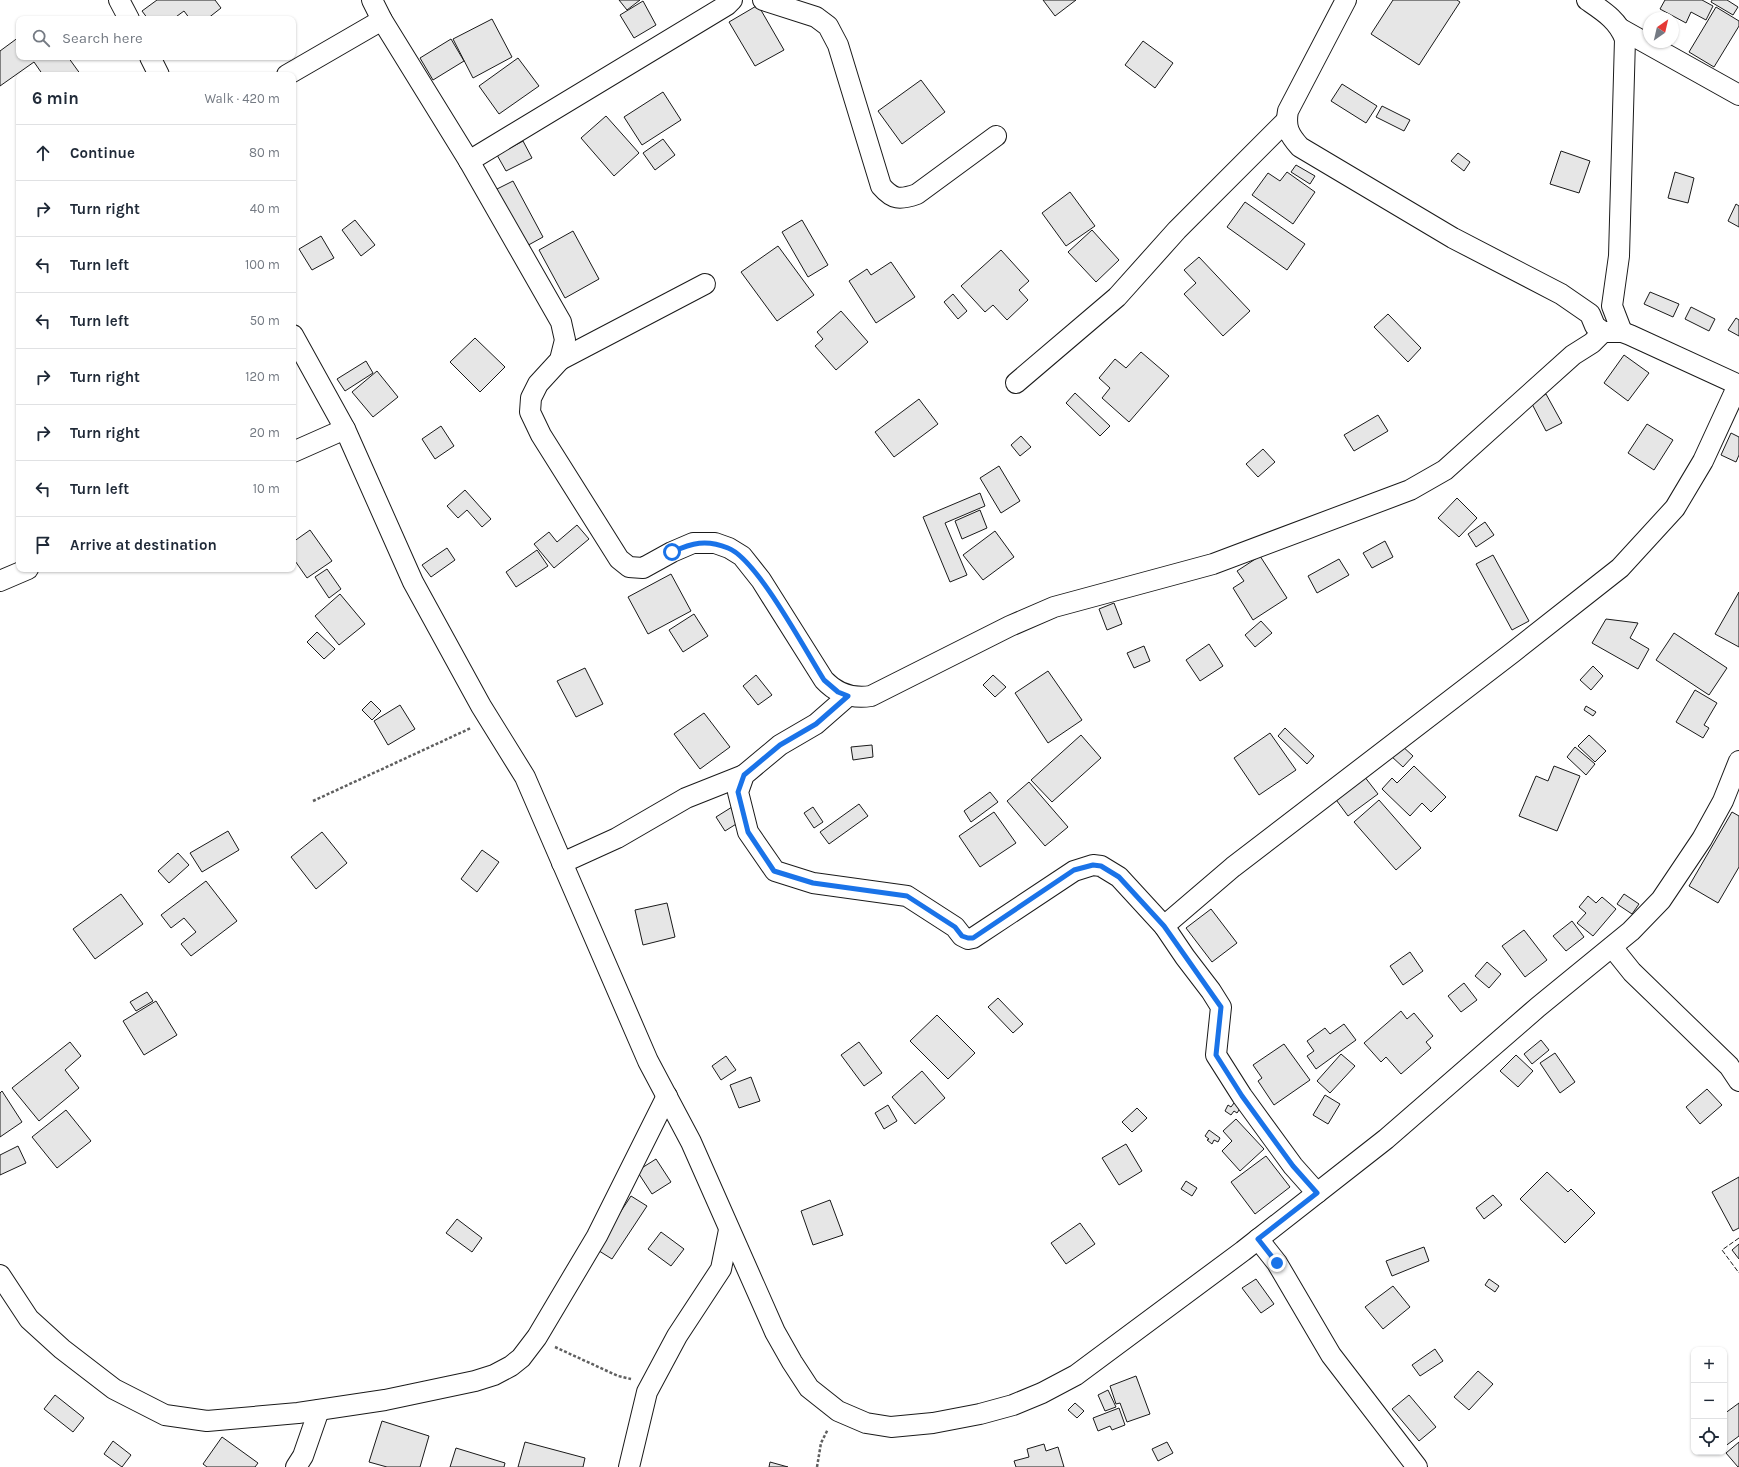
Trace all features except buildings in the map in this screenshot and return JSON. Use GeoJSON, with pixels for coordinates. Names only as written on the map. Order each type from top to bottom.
{"type":"FeatureCollection","features":[{"type":"Feature","properties":{"kind":"street"},"geometry":{"type":"LineString","coordinates":[[119,0],[127,16]]}},
{"type":"Feature","properties":{"kind":"street"},"geometry":{"type":"LineString","coordinates":[[372,0],[382,20],[468,161],[561,322],[565,340],[560,360]]}},
{"type":"Feature","properties":{"kind":"street"},"geometry":{"type":"LineString","coordinates":[[468,161],[727,5],[732,0]]}},
{"type":"Feature","properties":{"kind":"street"},"geometry":{"type":"LineString","coordinates":[[763,0],[816,17],[828,26],[838,45],[881,186],[890,196],[904,198],[917,194],[996,136]]}},
{"type":"Feature","properties":{"kind":"street"},"geometry":{"type":"LineString","coordinates":[[1164,926],[1233,867],[1620,568],[1675,508],[1703,461],[1739,385],[1595,326],[1590,314],[1561,294],[1453,238],[1300,147],[1288,134],[1286,121],[1288,111],[1346,0]]}},
{"type":"Feature","properties":{"kind":"street"},"geometry":{"type":"LineString","coordinates":[[1587,0],[1610,16],[1621,29],[1625,38],[1619,256],[1612,306],[1612,332]]}},
{"type":"Feature","properties":{"kind":"street"},"geometry":{"type":"LineString","coordinates":[[292,72],[382,20]]}},
{"type":"Feature","properties":{"kind":"street"},"geometry":{"type":"LineString","coordinates":[[1621,29],[1739,94]]}},
{"type":"Feature","properties":{"kind":"street"},"geometry":{"type":"LineString","coordinates":[[152,60],[158,72]]}},
{"type":"Feature","properties":{"kind":"street"},"geometry":{"type":"LineString","coordinates":[[1016,383],[1117,297],[1177,230],[1286,121]]}},
{"type":"Feature","properties":{"kind":"street"},"geometry":{"type":"LineString","coordinates":[[705,284],[560,360],[538,384],[531,398],[530,412],[541,435],[620,559],[630,567],[643,568],[672,552],[693,543],[715,543],[729,548],[742,556],[761,580],[824,680],[838,692],[848,696],[860,697],[871,696],[1010,626],[1054,607],[1213,564],[1410,490],[1445,470],[1572,355],[1612,332]]}},
{"type":"Feature","properties":{"kind":"street"},"geometry":{"type":"LineString","coordinates":[[1590,314],[1612,306]]}},
{"type":"Feature","properties":{"kind":"street"},"geometry":{"type":"LineString","coordinates":[[296,340],[345,429],[413,582],[489,719],[525,777],[648,1061],[691,1142],[775,1332],[809,1388],[838,1411],[866,1423],[891,1427],[933,1423],[980,1414],[1042,1393],[1076,1375],[1258,1239],[1386,1139],[1538,1006],[1631,931],[1661,900],[1702,840],[1739,761]]}},
{"type":"Feature","properties":{"kind":"street"},"geometry":{"type":"LineString","coordinates":[[296,451],[345,429]]}},
{"type":"Feature","properties":{"kind":"street"},"geometry":{"type":"LineString","coordinates":[[0,582],[22,572]]}},
{"type":"Feature","properties":{"kind":"street"},"geometry":{"type":"LineString","coordinates":[[562,863],[617,838],[686,798],[744,775],[780,745],[816,724],[848,696]]}},
{"type":"Feature","properties":{"kind":"street"},"geometry":{"type":"LineString","coordinates":[[744,775],[738,792],[748,832],[774,871],[813,883],[907,896],[955,927],[962,936],[968,938],[973,938],[1074,870],[1093,865],[1101,866],[1119,877],[1164,926],[1221,1007],[1216,1055],[1242,1096],[1293,1166],[1317,1193]]}},
{"type":"Feature","properties":{"kind":"street"},"geometry":{"type":"LineString","coordinates":[[1612,947],[1632,972],[1736,1069]]}},
{"type":"Feature","properties":{"kind":"street"},"geometry":{"type":"LineString","coordinates":[[0,1275],[29,1319],[62,1349],[114,1389],[165,1415],[208,1422],[318,1410],[385,1400],[475,1381],[494,1375],[511,1366],[521,1358],[537,1337],[597,1236],[667,1096]]}},
{"type":"Feature","properties":{"kind":"street"},"geometry":{"type":"LineString","coordinates":[[629,1467],[647,1392],[677,1336],[721,1269],[729,1230]]}},
{"type":"Feature","properties":{"kind":"street"},"geometry":{"type":"LineString","coordinates":[[1258,1239],[1277,1263],[1331,1355],[1417,1467]]}},
{"type":"Feature","properties":{"kind":"street"},"geometry":{"type":"LineString","coordinates":[[296,1467],[303,1456],[318,1410]]}},
{"type":"Feature","properties":{"kind":"path"},"geometry":{"type":"LineString","coordinates":[[313,801],[489,719]]}},
{"type":"Feature","properties":{"kind":"path"},"geometry":{"type":"LineString","coordinates":[[537,1337],[618,1376],[652,1383]]}},
{"type":"Feature","properties":{"kind":"path"},"geometry":{"type":"LineString","coordinates":[[817,1467],[821,1443],[838,1411]]}},
{"type":"Feature","properties":{"kind":"fence"},"geometry":{"type":"LineString","coordinates":[[1739,1238],[1722,1250],[1739,1273]]}},
{"type":"Feature","properties":{"kind":"route"},"geometry":{"type":"LineString","coordinates":[[672,552],[693,543],[715,543],[729,548],[742,556],[761,580],[824,680],[830,687],[848,696],[816,724],[780,745],[744,775],[738,792],[748,832],[774,871],[813,883],[907,896],[955,927],[962,936],[973,938],[1074,870],[1093,865],[1101,866],[1119,877],[1164,926],[1184,957],[1211,991],[1221,1007],[1216,1055],[1242,1096],[1293,1166],[1317,1193],[1258,1239],[1277,1263]]}}]}
